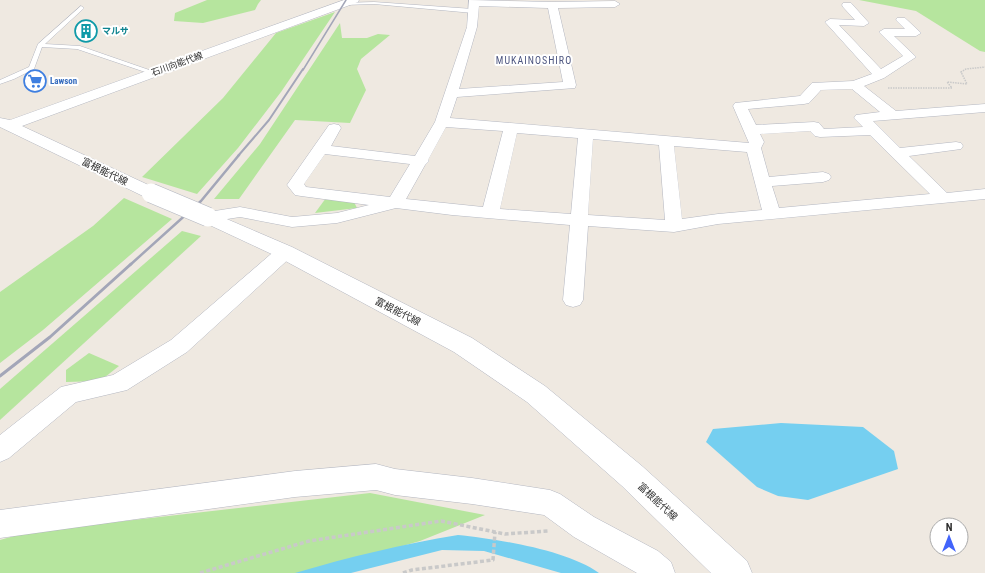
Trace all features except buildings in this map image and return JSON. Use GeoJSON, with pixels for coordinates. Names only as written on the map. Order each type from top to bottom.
{"type":"FeatureCollection","features":[{"type":"Feature","properties":{"kind":"main road","name":"石川向能代線"},"geometry":{"type":"LineString","coordinates":[[3,125],[153,73],[349,2]]}},
{"type":"Feature","properties":{"kind":"main road","name":"富根能代線"},"geometry":{"type":"LineString","coordinates":[[3,125],[151,193],[285,252],[464,345],[536,394],[632,476],[735,573]]}},
{"type":"Feature","properties":{"kind":"street"},"geometry":{"type":"LineString","coordinates":[[208,217],[240,212],[292,222],[337,218],[395,203],[421,161],[442,122],[472,27],[474,5],[615,4]]}},
{"type":"Feature","properties":{"kind":"street"},"geometry":{"type":"LineString","coordinates":[[451,93],[570,85],[556,24],[554,5]]}},
{"type":"Feature","properties":{"kind":"street"},"geometry":{"type":"LineString","coordinates":[[847,5],[864,23],[830,22],[880,75]]}},
{"type":"Feature","properties":{"kind":"street"},"geometry":{"type":"LineString","coordinates":[[772,215],[754,148],[757,142],[740,106],[804,100],[817,86],[855,85],[880,75],[910,56],[884,32],[916,33],[901,20]]}},
{"type":"Feature","properties":{"kind":"street"},"geometry":{"type":"LineString","coordinates":[[855,85],[892,115]]}},
{"type":"Feature","properties":{"kind":"street"},"geometry":{"type":"LineString","coordinates":[[971,108],[985,119]]}},
{"type":"Feature","properties":{"kind":"street"},"geometry":{"type":"LineString","coordinates":[[944,199],[861,118],[985,108]]}},
{"type":"Feature","properties":{"kind":"street"},"geometry":{"type":"LineString","coordinates":[[442,122],[754,148]]}},
{"type":"Feature","properties":{"kind":"street"},"geometry":{"type":"LineString","coordinates":[[752,130],[814,126],[820,133],[874,131]]}},
{"type":"Feature","properties":{"kind":"street"},"geometry":{"type":"LineString","coordinates":[[334,128],[295,185],[301,191],[490,213],[674,226],[718,219],[985,194]]}},
{"type":"Feature","properties":{"kind":"street"},"geometry":{"type":"LineString","coordinates":[[490,213],[511,128]]}},
{"type":"Feature","properties":{"kind":"street"},"geometry":{"type":"LineString","coordinates":[[573,300],[586,134]]}},
{"type":"Feature","properties":{"kind":"street"},"geometry":{"type":"LineString","coordinates":[[666,141],[674,226]]}},
{"type":"Feature","properties":{"kind":"street"},"geometry":{"type":"LineString","coordinates":[[898,153],[956,146]]}},
{"type":"Feature","properties":{"kind":"street"},"geometry":{"type":"LineString","coordinates":[[321,149],[421,161]]}},
{"type":"Feature","properties":{"kind":"street"},"geometry":{"type":"LineString","coordinates":[[763,182],[823,177]]}},
{"type":"Feature","properties":{"kind":"street"},"geometry":{"type":"LineString","coordinates":[[0,450],[69,394],[119,383],[179,346],[285,252]]}},
{"type":"Feature","properties":{"kind":"street"},"geometry":{"type":"LineString","coordinates":[[0,524],[295,484],[376,477],[396,482],[472,491],[550,503],[584,527],[647,562],[660,573]]}},
{"type":"Feature","properties":{"kind":"lane"},"geometry":{"type":"LineString","coordinates":[[349,2],[474,5]]}},
{"type":"Feature","properties":{"kind":"lane"},"geometry":{"type":"LineString","coordinates":[[0,82],[32,68],[40,45],[81,8]]}},
{"type":"Feature","properties":{"kind":"lane"},"geometry":{"type":"LineString","coordinates":[[40,45],[78,47],[153,73]]}},
{"type":"Feature","properties":{"kind":"path"},"geometry":{"type":"LineString","coordinates":[[855,85],[867,88],[952,88],[946,82],[967,84],[961,72],[966,69],[985,67]]}},
{"type":"Feature","properties":{"kind":"path"},"geometry":{"type":"LineString","coordinates":[[200,573],[309,541],[441,521],[505,534],[556,531],[584,527]]}},
{"type":"Feature","properties":{"kind":"path"},"geometry":{"type":"LineString","coordinates":[[404,573],[412,570],[493,560],[495,532]]}},
{"type":"Feature","properties":{"kind":"green space"},"geometry":{"type":"Polygon","coordinates":[[[207,0],[261,0],[255,10],[203,23],[174,21],[175,13],[207,0]]]}},
{"type":"Feature","properties":{"kind":"green space"},"geometry":{"type":"Polygon","coordinates":[[[859,0],[985,0],[985,52],[980,51],[916,11],[859,0]]]}},
{"type":"Feature","properties":{"kind":"green space"},"geometry":{"type":"Polygon","coordinates":[[[335,12],[281,92],[238,148],[197,194],[142,177],[223,98],[276,33],[335,12]]]}},
{"type":"Feature","properties":{"kind":"green space"},"geometry":{"type":"Polygon","coordinates":[[[340,23],[342,38],[367,38],[378,34],[390,35],[361,59],[357,69],[366,90],[350,123],[295,120],[239,199],[214,199],[260,144],[340,23]]]}},
{"type":"Feature","properties":{"kind":"green space"},"geometry":{"type":"Polygon","coordinates":[[[124,198],[172,219],[43,330],[0,363],[0,292],[93,226],[124,198]]]}},
{"type":"Feature","properties":{"kind":"green space"},"geometry":{"type":"Polygon","coordinates":[[[326,198],[354,202],[357,208],[315,213],[326,198]]]}},
{"type":"Feature","properties":{"kind":"green space"},"geometry":{"type":"Polygon","coordinates":[[[182,231],[201,236],[0,420],[0,389],[182,231]]]}},
{"type":"Feature","properties":{"kind":"green space"},"geometry":{"type":"Polygon","coordinates":[[[89,353],[119,366],[100,381],[66,382],[66,370],[89,353]]]}},
{"type":"Feature","properties":{"kind":"green space"},"geometry":{"type":"Polygon","coordinates":[[[370,493],[485,515],[420,541],[309,573],[0,573],[0,540],[28,532],[370,493]]]}},
{"type":"Feature","properties":{"kind":"water"},"geometry":{"type":"Polygon","coordinates":[[[781,423],[863,427],[894,451],[898,469],[808,500],[778,496],[757,487],[706,442],[713,429],[781,423]]]}},
{"type":"Feature","properties":{"kind":"water"},"geometry":{"type":"Polygon","coordinates":[[[458,535],[492,539],[551,552],[585,565],[599,573],[561,573],[484,551],[442,550],[351,573],[295,573],[376,551],[458,535]]]}},
{"type":"Feature","properties":{"kind":"railway"},"geometry":{"type":"LineString","coordinates":[[303,70],[346,0]]}},
{"type":"Feature","properties":{"kind":"railway"},"geometry":{"type":"LineString","coordinates":[[238,156],[269,120],[303,69]]}},
{"type":"Feature","properties":{"kind":"railway"},"geometry":{"type":"LineString","coordinates":[[130,265],[201,201],[239,155]]}},
{"type":"Feature","properties":{"kind":"railway"},"geometry":{"type":"LineString","coordinates":[[0,376],[50,337],[131,264]]}},
{"type":"Feature","properties":{"kind":"place","name":"マルサ"},"geometry":{"type":"Point","coordinates":[86,31]}},
{"type":"Feature","properties":{"kind":"place","name":"Lawson"},"geometry":{"type":"Point","coordinates":[35,81]}},
{"type":"Feature","properties":{"kind":"district","name":"MUKAINOSHIRO"},"geometry":{"type":"Point","coordinates":[534,60]}}]}
